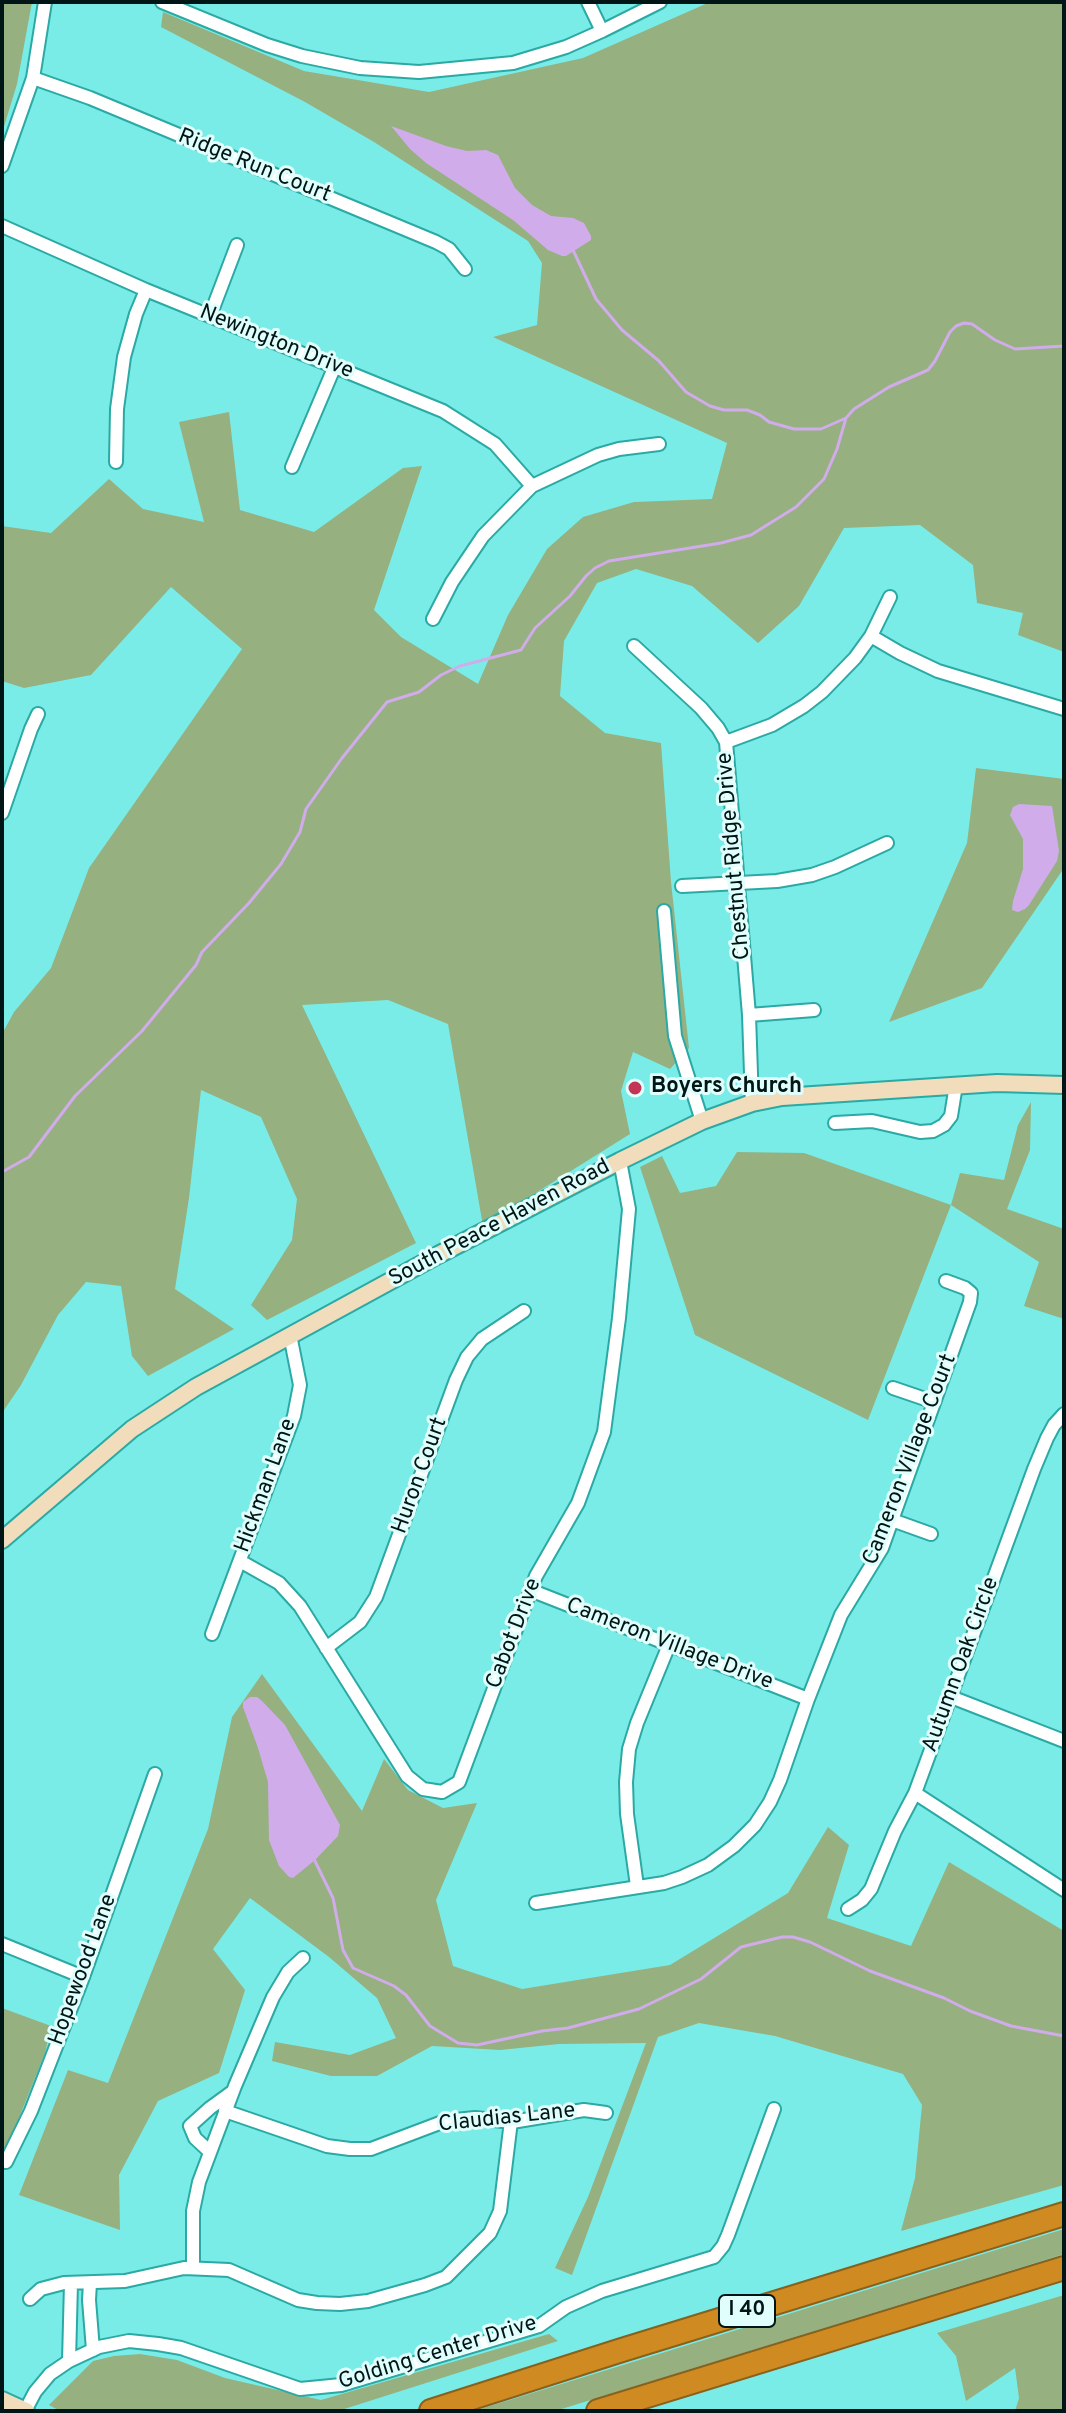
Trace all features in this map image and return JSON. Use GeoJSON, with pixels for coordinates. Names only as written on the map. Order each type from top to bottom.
{"type":"FeatureCollection","features":[{"type":"Feature","properties":{"kind":"highway","name":"I 40"},"geometry":{"type":"LineString","coordinates":[[431,2411],[1064,2214]]}},
{"type":"Feature","properties":{"kind":"highway","name":"I 40"},"geometry":{"type":"LineString","coordinates":[[598,2411],[1064,2268]]}},
{"type":"Feature","properties":{"kind":"main road","name":"South Peace Haven Road"},"geometry":{"type":"LineString","coordinates":[[2,1540],[132,1429],[196,1387],[620,1161],[702,1121],[752,1103],[782,1097],[997,1083],[1064,1085]]}},
{"type":"Feature","properties":{"kind":"main road"},"geometry":{"type":"LineString","coordinates":[[2,2400],[25,2411]]}},
{"type":"Feature","properties":{"kind":"street"},"geometry":{"type":"LineString","coordinates":[[2,166],[33,78],[45,2]]}},
{"type":"Feature","properties":{"kind":"street"},"geometry":{"type":"LineString","coordinates":[[162,2],[302,56],[389,71],[449,70],[513,63],[566,47],[660,2]]}},
{"type":"Feature","properties":{"kind":"street"},"geometry":{"type":"LineString","coordinates":[[588,2],[602,31]]}},
{"type":"Feature","properties":{"kind":"street","name":"Ridge Run Court"},"geometry":{"type":"LineString","coordinates":[[33,78],[90,98],[422,236],[449,249],[465,269]]}},
{"type":"Feature","properties":{"kind":"street","name":"Newington Drive"},"geometry":{"type":"LineString","coordinates":[[2,226],[146,290],[443,411],[495,444],[532,486]]}},
{"type":"Feature","properties":{"kind":"street"},"geometry":{"type":"LineString","coordinates":[[210,316],[237,245]]}},
{"type":"Feature","properties":{"kind":"street"},"geometry":{"type":"LineString","coordinates":[[116,462],[117,409],[124,357],[146,290]]}},
{"type":"Feature","properties":{"kind":"street"},"geometry":{"type":"LineString","coordinates":[[292,467],[334,368]]}},
{"type":"Feature","properties":{"kind":"street"},"geometry":{"type":"LineString","coordinates":[[433,619],[452,582],[483,536],[532,486],[598,455],[659,444]]}},
{"type":"Feature","properties":{"kind":"street"},"geometry":{"type":"LineString","coordinates":[[726,742],[772,725],[804,706],[838,677],[871,636],[890,597]]}},
{"type":"Feature","properties":{"kind":"street"},"geometry":{"type":"LineString","coordinates":[[871,636],[938,671],[1064,709]]}},
{"type":"Feature","properties":{"kind":"street","name":"Chestnut Ridge Drive"},"geometry":{"type":"LineString","coordinates":[[634,646],[701,708],[726,742],[749,1015],[752,1103]]}},
{"type":"Feature","properties":{"kind":"street"},"geometry":{"type":"LineString","coordinates":[[2,813],[38,714]]}},
{"type":"Feature","properties":{"kind":"street"},"geometry":{"type":"LineString","coordinates":[[682,886],[777,881],[812,875],[887,843]]}},
{"type":"Feature","properties":{"kind":"street"},"geometry":{"type":"LineString","coordinates":[[664,911],[675,1036],[702,1121]]}},
{"type":"Feature","properties":{"kind":"street"},"geometry":{"type":"LineString","coordinates":[[749,1015],[814,1010]]}},
{"type":"Feature","properties":{"kind":"street"},"geometry":{"type":"LineString","coordinates":[[835,1123],[872,1121],[920,1132],[933,1131],[944,1125],[951,1116],[956,1085]]}},
{"type":"Feature","properties":{"kind":"street","name":"Cabot Drive"},"geometry":{"type":"LineString","coordinates":[[240,1561],[266,1574],[291,1594],[407,1776],[423,1789],[442,1792],[459,1782],[530,1590],[578,1503],[604,1432],[629,1220],[620,1161]]}},
{"type":"Feature","properties":{"kind":"street","name":"Cameron Village Court"},"geometry":{"type":"LineString","coordinates":[[536,1903],[664,1883],[708,1865],[755,1825],[780,1780],[841,1615],[882,1548],[934,1402],[971,1293],[946,1281]]}},
{"type":"Feature","properties":{"kind":"street","name":"Huron Court"},"geometry":{"type":"LineString","coordinates":[[326,1648],[360,1622],[376,1597],[467,1357],[482,1339],[524,1311]]}},
{"type":"Feature","properties":{"kind":"street","name":"Hickman Lane"},"geometry":{"type":"LineString","coordinates":[[212,1634],[294,1416],[300,1385],[290,1335]]}},
{"type":"Feature","properties":{"kind":"street"},"geometry":{"type":"LineString","coordinates":[[893,1388],[934,1402]]}},
{"type":"Feature","properties":{"kind":"street","name":"Autumn Oak Circle"},"geometry":{"type":"LineString","coordinates":[[848,1909],[871,1889],[915,1793],[1038,1459],[1054,1425],[1064,1414]]}},
{"type":"Feature","properties":{"kind":"street"},"geometry":{"type":"LineString","coordinates":[[892,1520],[931,1534]]}},
{"type":"Feature","properties":{"kind":"street","name":"Cameron Village Drive"},"geometry":{"type":"LineString","coordinates":[[530,1590],[808,1699]]}},
{"type":"Feature","properties":{"kind":"street"},"geometry":{"type":"LineString","coordinates":[[637,1886],[627,1814],[629,1749],[669,1645]]}},
{"type":"Feature","properties":{"kind":"street"},"geometry":{"type":"LineString","coordinates":[[951,1697],[1064,1741]]}},
{"type":"Feature","properties":{"kind":"street","name":"Hopewood Lane"},"geometry":{"type":"LineString","coordinates":[[6,2162],[31,2111],[83,1977],[155,1774]]}},
{"type":"Feature","properties":{"kind":"street"},"geometry":{"type":"LineString","coordinates":[[915,1793],[1064,1890]]}},
{"type":"Feature","properties":{"kind":"street"},"geometry":{"type":"LineString","coordinates":[[2,1944],[83,1977]]}},
{"type":"Feature","properties":{"kind":"street"},"geometry":{"type":"LineString","coordinates":[[193,2268],[193,2211],[199,2182],[232,2092],[273,1997],[288,1972],[303,1958]]}},
{"type":"Feature","properties":{"kind":"street"},"geometry":{"type":"LineString","coordinates":[[210,2152],[195,2138],[190,2126],[232,2092]]}},
{"type":"Feature","properties":{"kind":"street","name":"Golding Center Drive"},"geometry":{"type":"LineString","coordinates":[[25,2411],[42,2382],[69,2361],[93,2350],[129,2341],[181,2348],[269,2380],[300,2389],[316,2389],[341,2385],[539,2326],[566,2307],[602,2291],[714,2257],[728,2235],[774,2109]]}},
{"type":"Feature","properties":{"kind":"street","name":"Claudias Lane"},"geometry":{"type":"LineString","coordinates":[[225,2111],[327,2146],[350,2149],[371,2149],[445,2121],[475,2118],[511,2121],[584,2110],[606,2113]]}},
{"type":"Feature","properties":{"kind":"street"},"geometry":{"type":"LineString","coordinates":[[30,2299],[41,2289],[71,2283],[125,2281],[193,2268],[229,2270],[298,2300],[340,2304],[368,2301],[446,2277],[490,2233],[500,2211],[511,2121]]}},
{"type":"Feature","properties":{"kind":"street"},"geometry":{"type":"LineString","coordinates":[[69,2361],[71,2283]]}},
{"type":"Feature","properties":{"kind":"street"},"geometry":{"type":"LineString","coordinates":[[90,2283],[93,2350]]}},
{"type":"Feature","properties":{"kind":"green space"},"geometry":{"type":"Polygon","coordinates":[[[2,2],[32,2],[17,84],[2,133],[2,2]]]}},
{"type":"Feature","properties":{"kind":"green space"},"geometry":{"type":"Polygon","coordinates":[[[710,2],[1064,2],[1064,652],[1018,635],[1023,613],[977,603],[973,565],[920,525],[844,528],[799,606],[758,643],[692,586],[636,569],[597,583],[564,641],[560,696],[605,733],[661,743],[671,882],[689,1048],[670,1069],[633,1052],[621,1091],[630,1134],[483,1226],[448,1024],[388,1000],[302,1005],[416,1243],[267,1320],[251,1305],[292,1240],[297,1199],[261,1117],[201,1090],[175,1289],[234,1329],[148,1376],[132,1356],[121,1286],[86,1282],[58,1315],[21,1385],[2,1413],[2,1034],[14,1012],[51,968],[89,868],[242,649],[171,587],[91,675],[24,688],[2,681],[2,526],[51,533],[109,479],[143,509],[204,522],[179,422],[229,412],[240,510],[314,532],[403,468],[422,466],[374,610],[401,637],[478,684],[508,615],[547,549],[583,517],[634,502],[712,499],[727,443],[493,337],[537,325],[542,263],[528,241],[374,142],[305,102],[161,27],[163,12],[304,71],[429,92],[583,58],[710,2]]]}},
{"type":"Feature","properties":{"kind":"green space"},"geometry":{"type":"Polygon","coordinates":[[[976,768],[1064,779],[1064,868],[982,988],[889,1022],[967,843],[976,768]]]}},
{"type":"Feature","properties":{"kind":"green space"},"geometry":{"type":"Polygon","coordinates":[[[1031,1102],[1030,1150],[1007,1209],[1064,1229],[1064,1319],[1024,1306],[1039,1262],[951,1205],[960,1173],[1004,1180],[1018,1125],[1031,1102]]]}},
{"type":"Feature","properties":{"kind":"green space"},"geometry":{"type":"Polygon","coordinates":[[[737,1152],[804,1153],[951,1205],[868,1420],[695,1335],[640,1167],[662,1156],[680,1193],[716,1186],[737,1152]]]}},
{"type":"Feature","properties":{"kind":"green space"},"geometry":{"type":"Polygon","coordinates":[[[262,1674],[362,1811],[384,1759],[408,1790],[443,1808],[477,1803],[436,1900],[453,1966],[522,1989],[670,1965],[788,1893],[828,1827],[849,1845],[827,1918],[911,1946],[949,1862],[1064,1931],[1064,2185],[901,2231],[915,2178],[922,2105],[903,2074],[775,2036],[699,2023],[658,2037],[572,2275],[555,2268],[588,2197],[646,2043],[559,2044],[500,2050],[432,2046],[377,2076],[331,2076],[272,2061],[275,2042],[350,2055],[396,2038],[377,1998],[329,1957],[250,1898],[213,1949],[245,1990],[219,2073],[158,2101],[119,2175],[120,2230],[19,2195],[68,2070],[108,2083],[208,1829],[232,1717],[262,1674]]]}},
{"type":"Feature","properties":{"kind":"green space"},"geometry":{"type":"Polygon","coordinates":[[[2,2008],[51,2026],[45,2053],[2,2160],[2,2008]]]}},
{"type":"Feature","properties":{"kind":"green space"},"geometry":{"type":"Polygon","coordinates":[[[1064,2229],[1064,2254],[555,2411],[474,2411],[1064,2229]]]}},
{"type":"Feature","properties":{"kind":"green space"},"geometry":{"type":"Polygon","coordinates":[[[1064,2295],[1064,2411],[1015,2411],[1019,2398],[1015,2368],[966,2401],[956,2356],[937,2333],[1064,2295]]]}},
{"type":"Feature","properties":{"kind":"green space"},"geometry":{"type":"Polygon","coordinates":[[[549,2334],[558,2341],[338,2411],[60,2411],[49,2405],[93,2361],[114,2356],[140,2354],[177,2360],[225,2378],[321,2400],[549,2334]]]}},
{"type":"Feature","properties":{"kind":"shaded area"},"geometry":{"type":"Polygon","coordinates":[[[391,126],[446,146],[467,151],[486,150],[498,155],[515,188],[532,205],[551,216],[573,218],[584,223],[591,240],[566,256],[548,250],[513,220],[426,163],[391,126]]]}},
{"type":"Feature","properties":{"kind":"shaded area"},"geometry":{"type":"Polygon","coordinates":[[[1019,804],[1052,806],[1059,851],[1057,861],[1029,905],[1018,912],[1012,910],[1023,869],[1023,839],[1010,815],[1013,807],[1019,804]]]}},
{"type":"Feature","properties":{"kind":"shaded area"},"geometry":{"type":"Polygon","coordinates":[[[250,1697],[262,1701],[285,1725],[340,1825],[338,1836],[293,1878],[279,1866],[269,1840],[268,1782],[243,1707],[243,1702],[250,1697]]]}},
{"type":"Feature","properties":{"kind":"waterway"},"geometry":{"type":"LineString","coordinates":[[573,250],[596,299],[622,330],[659,361],[686,392],[710,406],[724,410],[747,410],[769,422],[794,429],[821,429],[846,418]]}},
{"type":"Feature","properties":{"kind":"waterway"},"geometry":{"type":"LineString","coordinates":[[2,1172],[29,1157],[75,1096],[142,1031],[196,965],[202,952],[281,864],[300,832],[306,809],[387,702],[419,692],[441,675],[460,666],[521,650],[535,628],[570,596],[586,576],[609,561],[721,543],[751,535],[796,507],[824,479],[846,418],[854,409],[889,387],[928,370],[956,326],[972,324],[1015,349],[1064,346]]}},
{"type":"Feature","properties":{"kind":"waterway"},"geometry":{"type":"LineString","coordinates":[[313,1857],[333,1898],[343,1950],[353,1968],[394,1986],[406,1995],[430,2026],[458,2043],[477,2045],[568,2028],[639,2009],[701,1979],[741,1947],[782,1937],[810,1942],[870,1971],[1011,2026],[1064,2036]]}},
{"type":"Feature","properties":{"kind":"place","name":"Boyers Church"},"geometry":{"type":"Point","coordinates":[635,1088]}}]}
